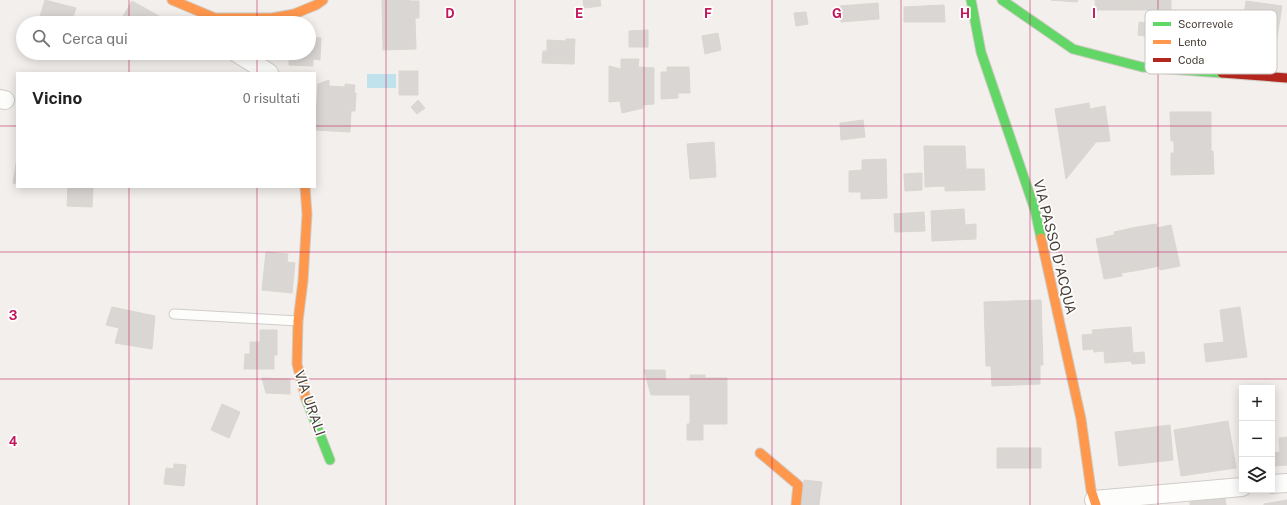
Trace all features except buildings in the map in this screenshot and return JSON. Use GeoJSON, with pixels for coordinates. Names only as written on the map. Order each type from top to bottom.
{"type":"FeatureCollection","features":[{"type":"Feature","properties":{"kind":"street"},"geometry":{"type":"LineString","coordinates":[[172,0],[206,16]]}},
{"type":"Feature","properties":{"kind":"street"},"geometry":{"type":"LineString","coordinates":[[283,16],[294,14],[323,0]]}},
{"type":"Feature","properties":{"kind":"street","name":"VIA PASSO D'ACQUA"},"geometry":{"type":"LineString","coordinates":[[971,0],[981,52],[1034,210],[1081,419],[1091,490],[1095,503]]}},
{"type":"Feature","properties":{"kind":"street"},"geometry":{"type":"LineString","coordinates":[[1002,0],[1073,48],[1145,67]]}},
{"type":"Feature","properties":{"kind":"street"},"geometry":{"type":"LineString","coordinates":[[248,60],[267,72]]}},
{"type":"Feature","properties":{"kind":"street"},"geometry":{"type":"LineString","coordinates":[[1209,74],[1286,82]]}},
{"type":"Feature","properties":{"kind":"street","name":"VIA URALI"},"geometry":{"type":"LineString","coordinates":[[305,188],[307,214],[303,281],[298,321],[297,364],[304,393],[330,460]]}},
{"type":"Feature","properties":{"kind":"street"},"geometry":{"type":"LineString","coordinates":[[760,453],[798,485],[796,505]]}},
{"type":"Feature","properties":{"kind":"street"},"geometry":{"type":"LineString","coordinates":[[1275,484],[1287,483]]}},
{"type":"Feature","properties":{"kind":"street"},"geometry":{"type":"LineString","coordinates":[[1095,503],[1239,487]]}},
{"type":"Feature","properties":{"kind":"lane"},"geometry":{"type":"LineString","coordinates":[[174,314],[298,321]]}},
{"type":"Feature","properties":{"kind":"water"},"geometry":{"type":"Polygon","coordinates":[[[367,74],[396,74],[396,88],[367,88],[367,74]]]}},
{"type":"Feature","properties":{"kind":"traffic: fast"},"geometry":{"type":"LineString","coordinates":[[971,0],[981,52],[1035,210],[1041,238]]}},
{"type":"Feature","properties":{"kind":"traffic: fast"},"geometry":{"type":"LineString","coordinates":[[1002,0],[1073,49],[1145,67]]}},
{"type":"Feature","properties":{"kind":"traffic: fast"},"geometry":{"type":"LineString","coordinates":[[306,399],[330,460]]}},
{"type":"Feature","properties":{"kind":"traffic: slow"},"geometry":{"type":"LineString","coordinates":[[172,0],[210,16]]}},
{"type":"Feature","properties":{"kind":"traffic: slow"},"geometry":{"type":"LineString","coordinates":[[283,16],[294,14],[316,5],[323,0]]}},
{"type":"Feature","properties":{"kind":"traffic: slow"},"geometry":{"type":"LineString","coordinates":[[305,188],[307,214],[303,281],[298,321],[297,364],[306,399]]}},
{"type":"Feature","properties":{"kind":"traffic: slow"},"geometry":{"type":"LineString","coordinates":[[1041,238],[1081,419],[1091,490],[1096,505]]}},
{"type":"Feature","properties":{"kind":"traffic: slow"},"geometry":{"type":"LineString","coordinates":[[760,453],[798,485],[796,505]]}},
{"type":"Feature","properties":{"kind":"traffic: jam"},"geometry":{"type":"LineString","coordinates":[[1235,74],[1287,78]]}}]}
